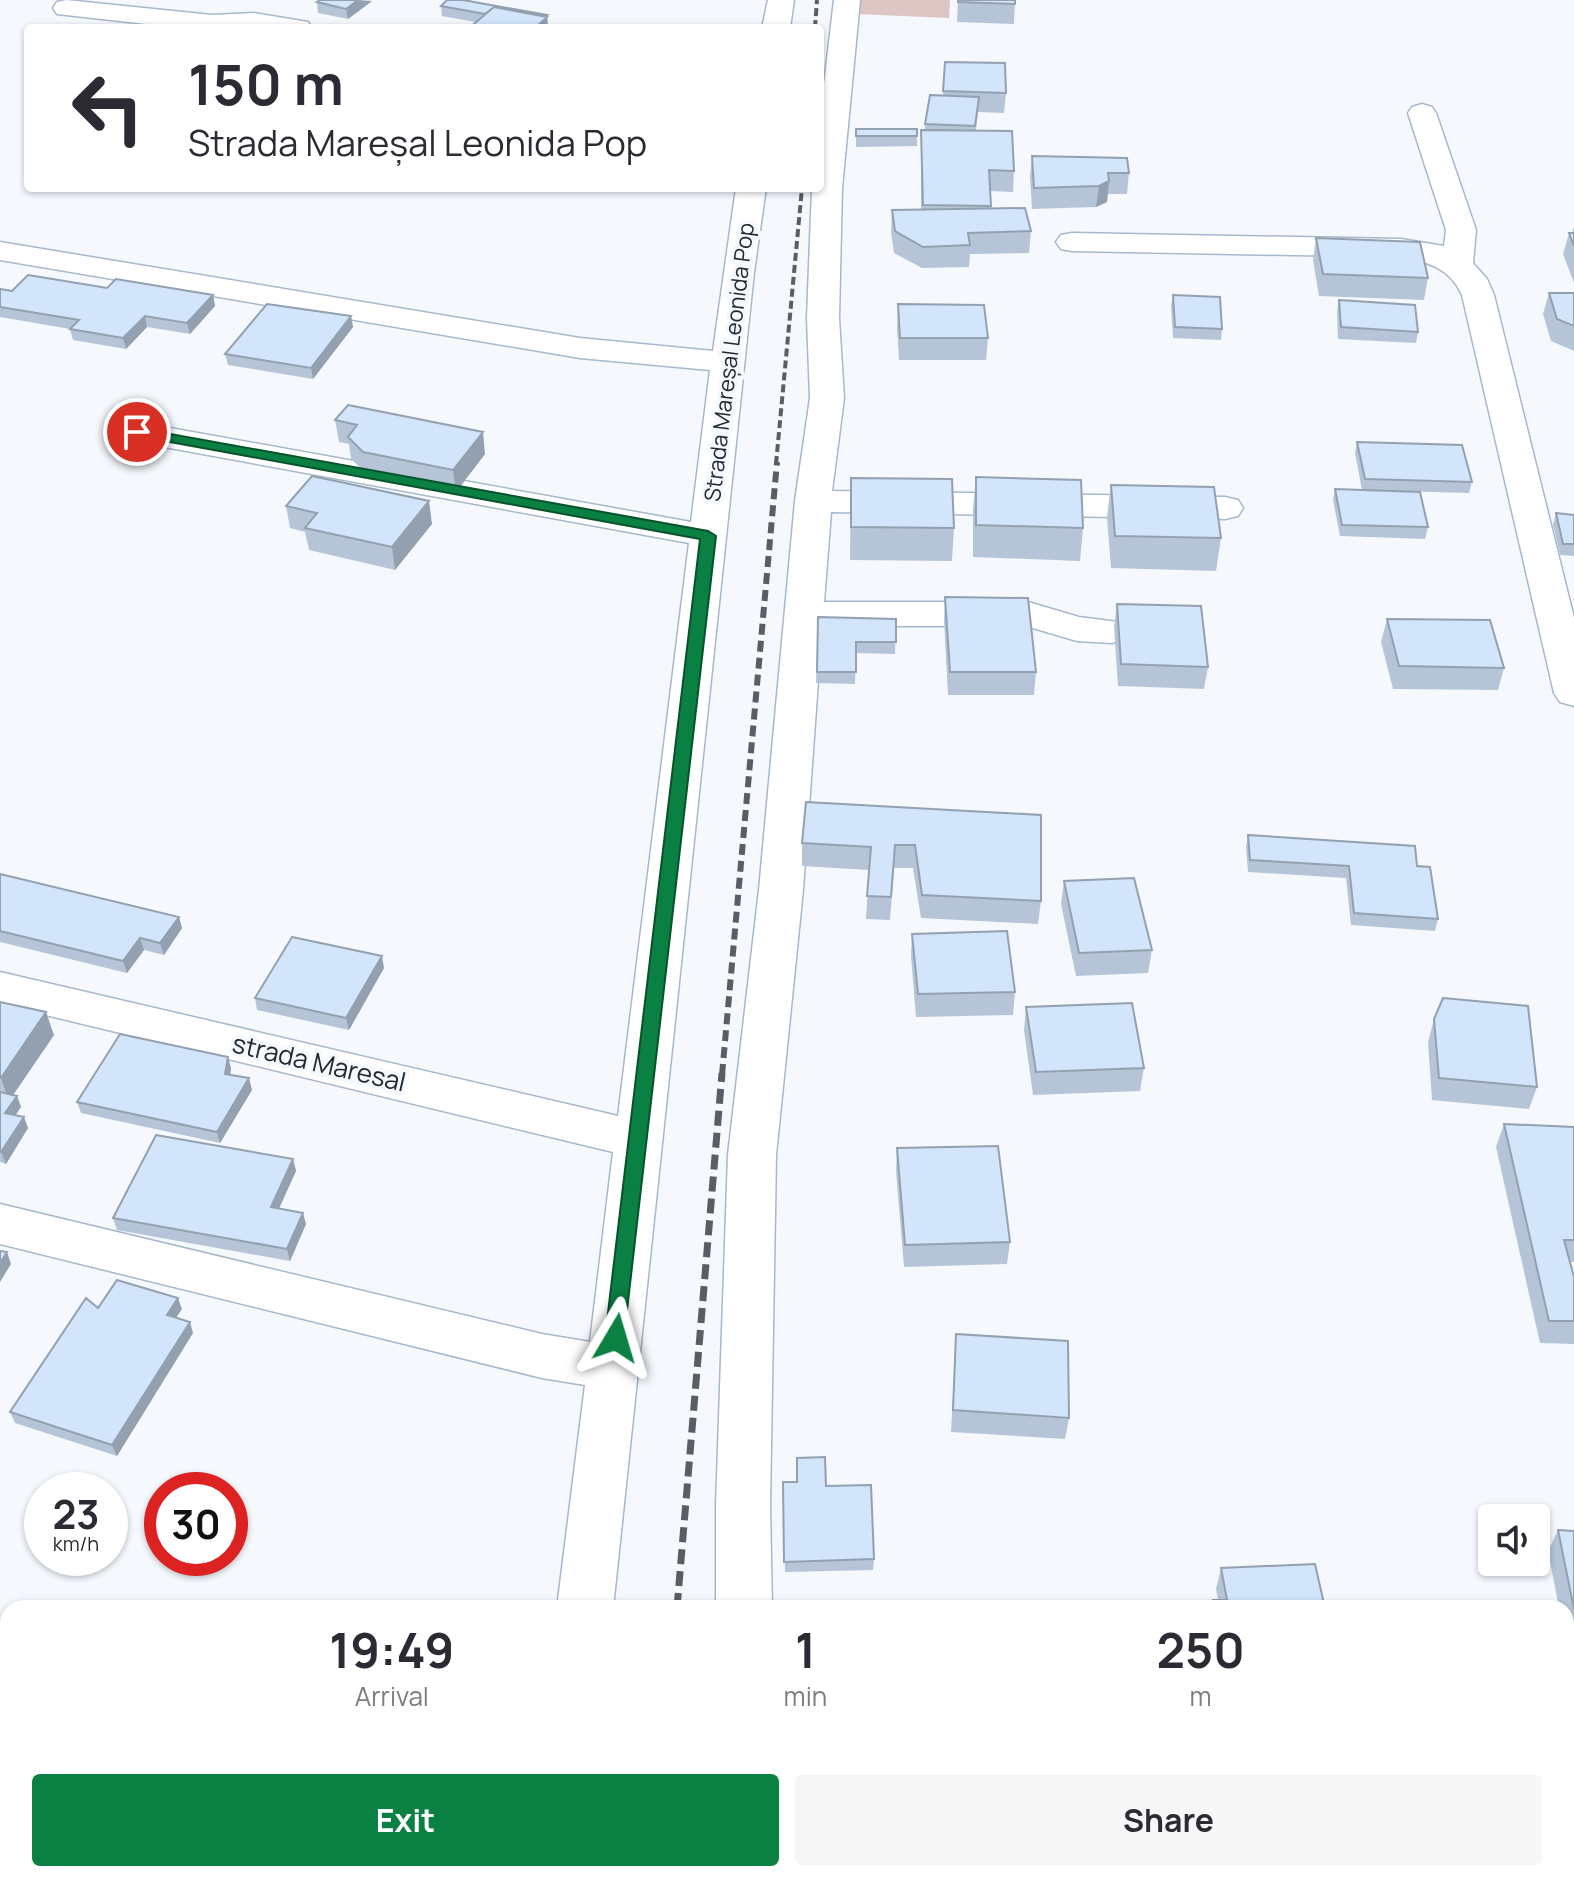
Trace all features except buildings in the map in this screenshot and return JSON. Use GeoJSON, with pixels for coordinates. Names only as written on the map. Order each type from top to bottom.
{"type":"FeatureCollection","features":[{"type":"Feature","properties":{"kind":"street"},"geometry":{"type":"LineString","coordinates":[[777,24],[781,0]]}},
{"type":"Feature","properties":{"kind":"street"},"geometry":{"type":"LineString","coordinates":[[744,1600],[743,1505],[752,1155],[781,890],[813,501],[827,398],[823,318],[827,188],[847,0]]}},
{"type":"Feature","properties":{"kind":"street"},"geometry":{"type":"LineString","coordinates":[[66,8],[212,23],[254,21],[273,24]]}},
{"type":"Feature","properties":{"kind":"street"},"geometry":{"type":"LineString","coordinates":[[1422,113],[1461,230],[1457,265]]}},
{"type":"Feature","properties":{"kind":"street","name":"Strada Mareșal Leonida Pop"},"geometry":{"type":"LineString","coordinates":[[586,1600],[728,362],[750,192]]}},
{"type":"Feature","properties":{"kind":"street"},"geometry":{"type":"LineString","coordinates":[[1072,242],[1401,248],[1433,253],[1457,265],[1471,279],[1478,295],[1574,693]]}},
{"type":"Feature","properties":{"kind":"street"},"geometry":{"type":"LineString","coordinates":[[0,251],[580,348],[728,362]]}},
{"type":"Feature","properties":{"kind":"street","name":"Strada Mareșal Leonida Pop"},"geometry":{"type":"LineString","coordinates":[[137,432],[708,536]]}},
{"type":"Feature","properties":{"kind":"street"},"geometry":{"type":"LineString","coordinates":[[813,501],[1225,508]]}},
{"type":"Feature","properties":{"kind":"street"},"geometry":{"type":"LineString","coordinates":[[803,614],[1028,614],[1077,629],[1112,631]]}},
{"type":"Feature","properties":{"kind":"street","name":"strada Maresal"},"geometry":{"type":"LineString","coordinates":[[0,988],[638,1139]]}},
{"type":"Feature","properties":{"kind":"street"},"geometry":{"type":"LineString","coordinates":[[0,1224],[542,1356],[612,1367]]}},
{"type":"Feature","properties":{"kind":"shaded area"},"geometry":{"type":"Polygon","coordinates":[[[857,0],[950,0],[949,18],[855,14],[857,0]]]}},
{"type":"Feature","properties":{"kind":"railway"},"geometry":{"type":"LineString","coordinates":[[815,24],[817,0]]}},
{"type":"Feature","properties":{"kind":"railway"},"geometry":{"type":"LineString","coordinates":[[776,464],[802,192]]}},
{"type":"Feature","properties":{"kind":"railway"},"geometry":{"type":"LineString","coordinates":[[722,1075],[777,462]]}},
{"type":"Feature","properties":{"kind":"railway"},"geometry":{"type":"LineString","coordinates":[[678,1600],[722,1073]]}},
{"type":"Feature","properties":{"kind":"route"},"geometry":{"type":"LineString","coordinates":[[137,432],[708,536],[616,1338]]}}]}
